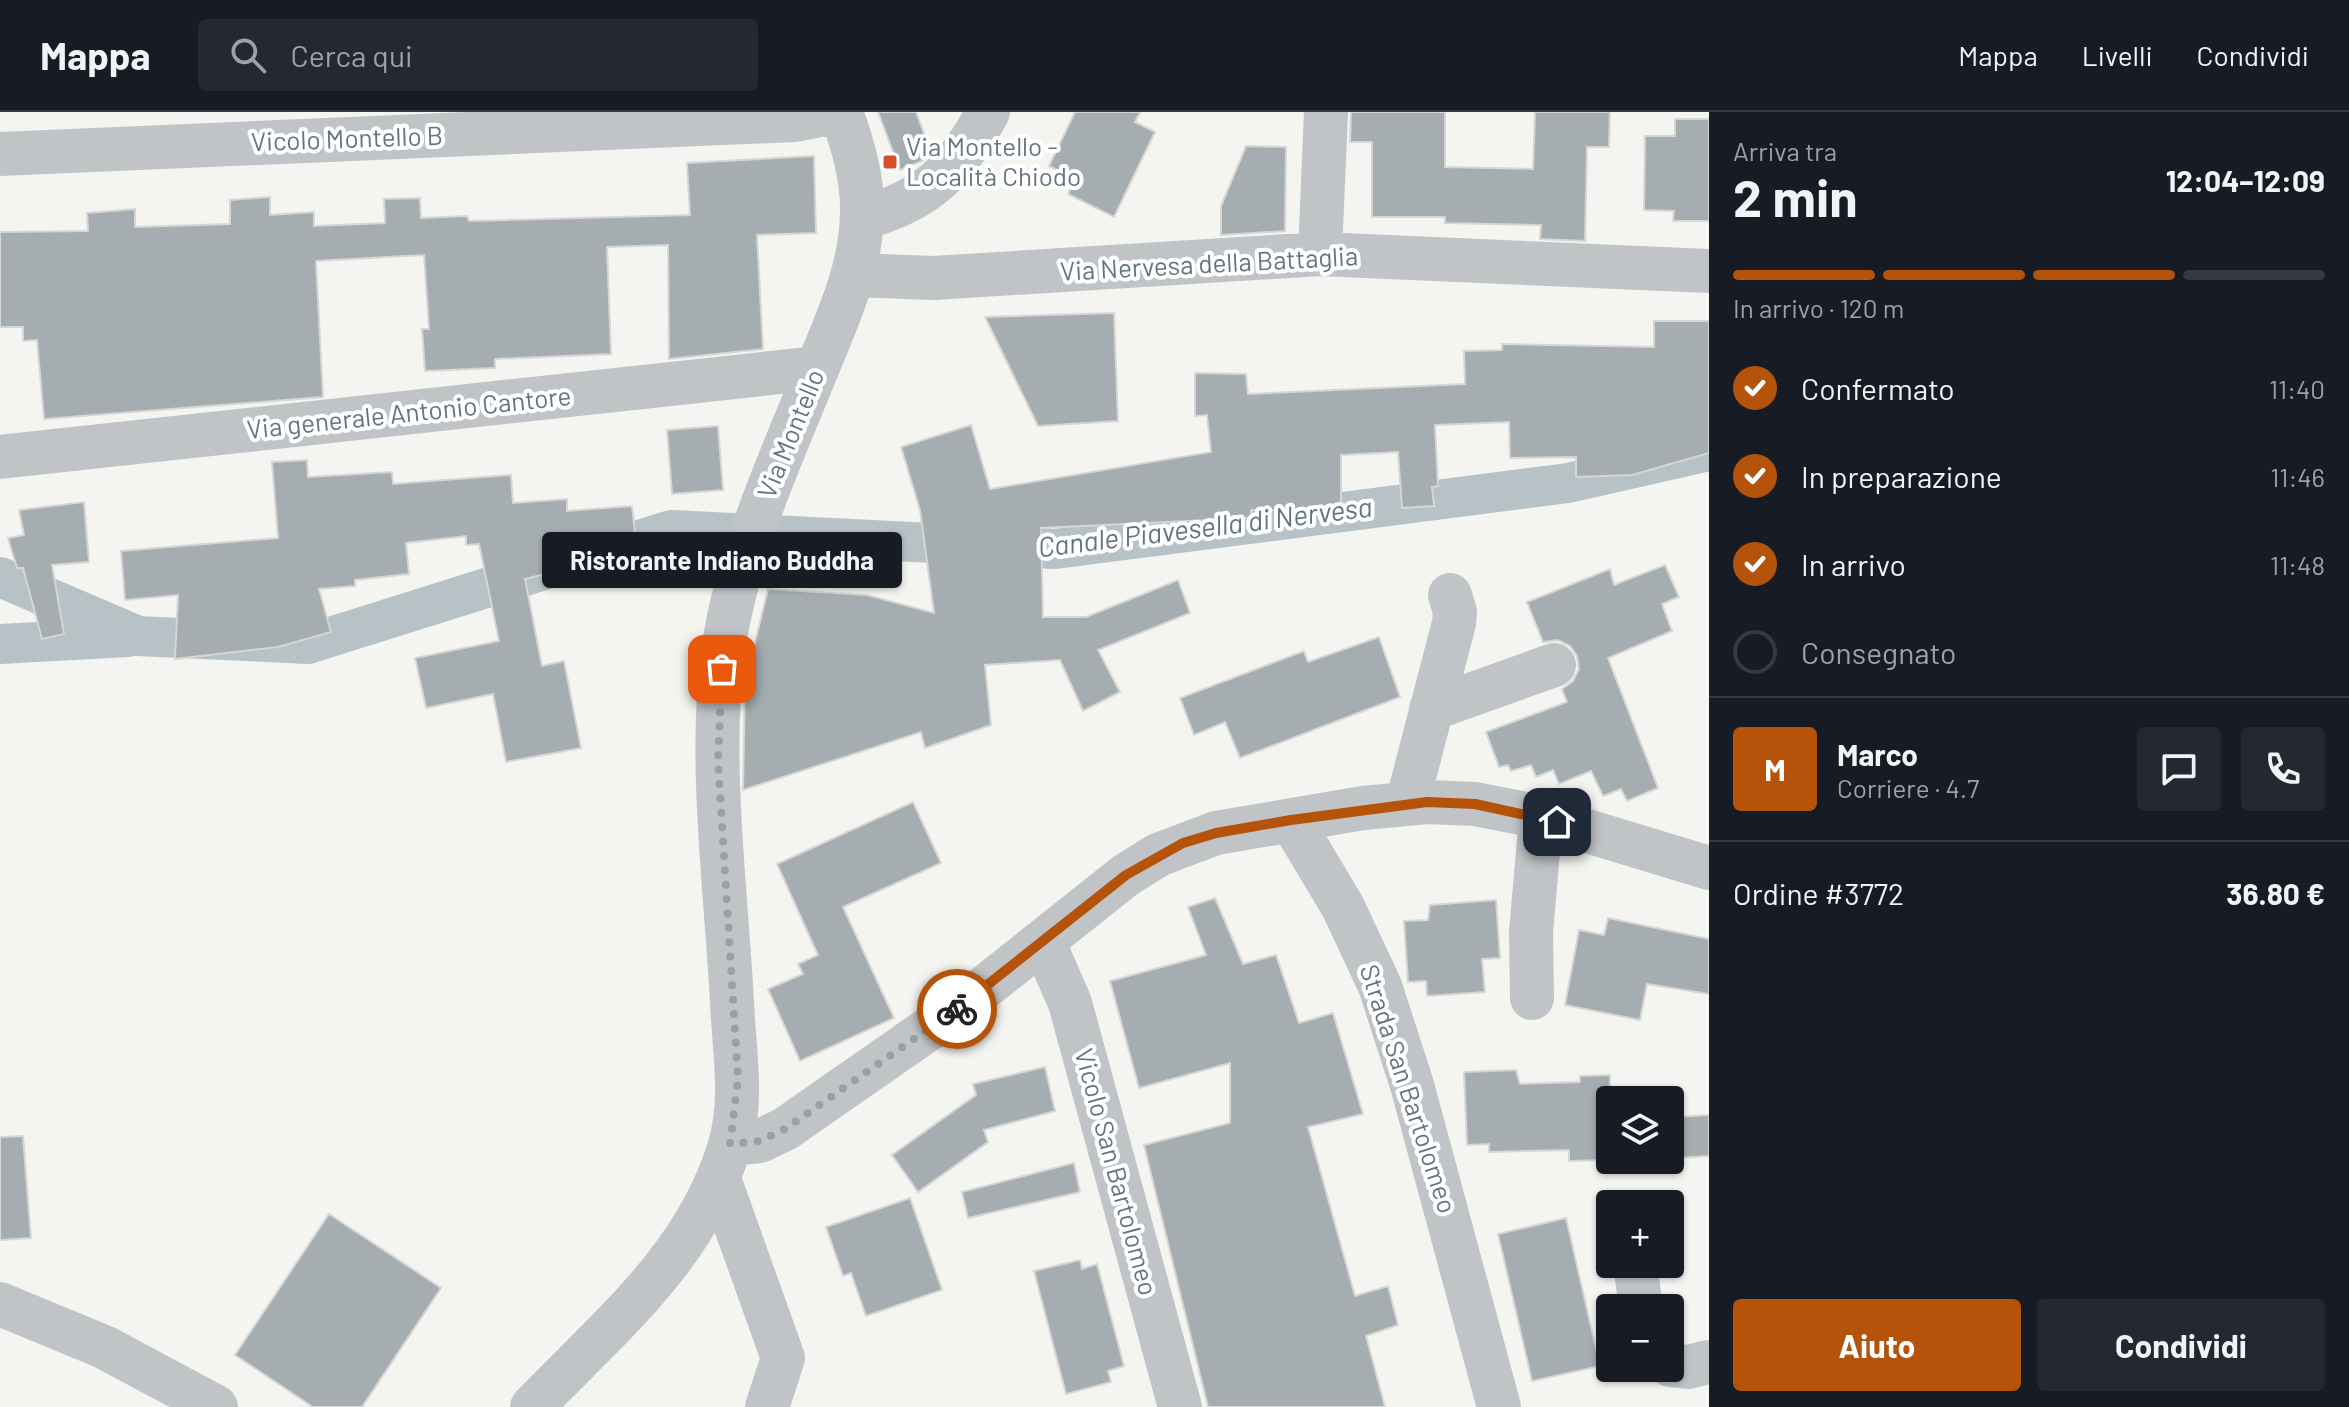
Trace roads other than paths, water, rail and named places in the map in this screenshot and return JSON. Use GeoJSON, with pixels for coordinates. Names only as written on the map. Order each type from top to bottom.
{"type":"FeatureCollection","features":[{"type":"Feature","properties":{"kind":"street","name":"Vicolo Montello B"},"geometry":{"type":"LineString","coordinates":[[0,154],[795,120],[839,112]]}},
{"type":"Feature","properties":{"kind":"street","name":"Via Montello"},"geometry":{"type":"LineString","coordinates":[[725,1162],[738,1079],[718,761],[719,699],[725,639],[738,579],[766,494],[854,275],[862,218],[857,163],[839,112]]}},
{"type":"Feature","properties":{"kind":"street"},"geometry":{"type":"LineString","coordinates":[[862,218],[917,199],[939,182],[962,156],[988,112]]}},
{"type":"Feature","properties":{"kind":"street"},"geometry":{"type":"LineString","coordinates":[[1320,254],[1326,112]]}},
{"type":"Feature","properties":{"kind":"street","name":"Via Nervesa della Battaglia"},"geometry":{"type":"LineString","coordinates":[[854,275],[933,278],[1320,254],[1709,271]]}},
{"type":"Feature","properties":{"kind":"street","name":"Via generale Antonio Cantore"},"geometry":{"type":"LineString","coordinates":[[0,457],[817,368]]}},
{"type":"Feature","properties":{"kind":"street"},"geometry":{"type":"LineString","coordinates":[[1407,804],[1454,623],[1454,604],[1450,595]]}},
{"type":"Feature","properties":{"kind":"street"},"geometry":{"type":"LineString","coordinates":[[1431,709],[1554,665]]}},
{"type":"Feature","properties":{"kind":"street"},"geometry":{"type":"LineString","coordinates":[[532,1407],[670,1263],[701,1217],[725,1162],[815,1110],[956,1010],[1158,855],[1216,833],[1407,804],[1475,804],[1701,853]]}},
{"type":"Feature","properties":{"kind":"street"},"geometry":{"type":"LineString","coordinates":[[1532,998],[1531,932],[1541,817]]}},
{"type":"Feature","properties":{"kind":"street","name":"Strada San Bartolomeo"},"geometry":{"type":"LineString","coordinates":[[1291,820],[1343,907],[1380,986],[1416,1099],[1499,1407]]}},
{"type":"Feature","properties":{"kind":"street","name":"Vicolo San Bartolomeo"},"geometry":{"type":"LineString","coordinates":[[1043,941],[1070,1003],[1180,1407]]}},
{"type":"Feature","properties":{"kind":"street"},"geometry":{"type":"LineString","coordinates":[[725,1162],[783,1358],[767,1407]]}},
{"type":"Feature","properties":{"kind":"street"},"geometry":{"type":"LineString","coordinates":[[0,1304],[104,1347],[216,1407]]}},
{"type":"Feature","properties":{"kind":"street"},"geometry":{"type":"LineString","coordinates":[[1684,1367],[1709,1362]]}},
{"type":"Feature","properties":{"kind":"waterway","name":"Canale Piavesella di Nervesa"},"geometry":{"type":"LineString","coordinates":[[0,577],[138,636],[308,644],[671,530],[1055,549],[1568,483],[1709,451]]}},
{"type":"Feature","properties":{"kind":"waterway","name":"Canale Piavesella di Nervesa"},"geometry":{"type":"LineString","coordinates":[[0,644],[128,637]]}},
{"type":"Feature","properties":{"kind":"place","name":"Via Montello - Località Chiodo"},"geometry":{"type":"Point","coordinates":[890,162]}},
{"type":"Feature","properties":{"kind":"place","name":"Ristorante Indiano Buddha"},"geometry":{"type":"Point","coordinates":[722,669]}}]}
